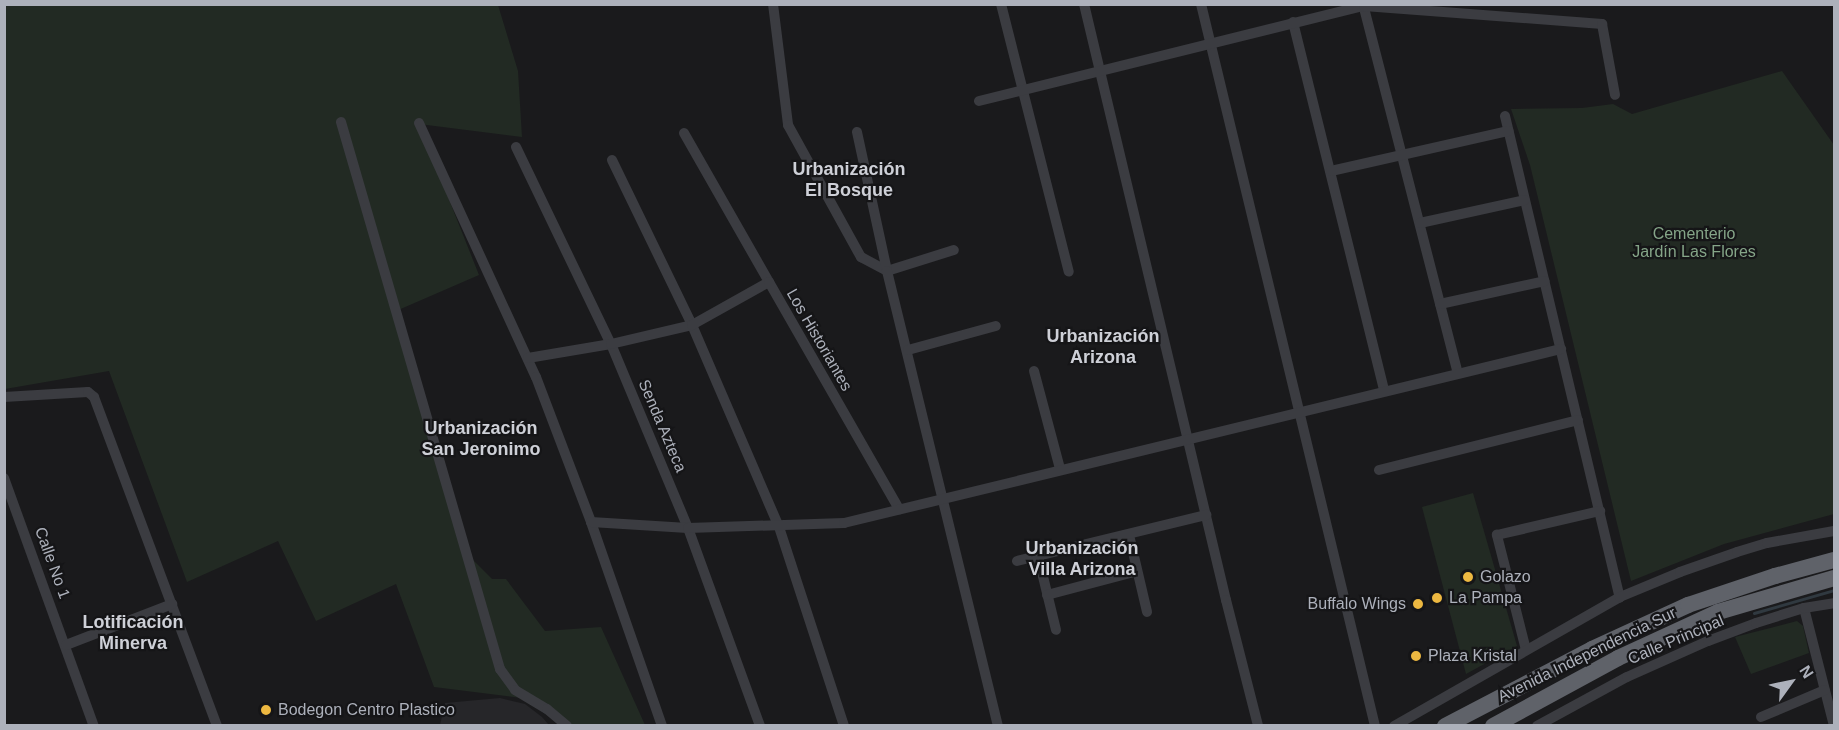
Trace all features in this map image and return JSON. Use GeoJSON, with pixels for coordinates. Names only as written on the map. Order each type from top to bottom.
{"type":"FeatureCollection","features":[{"type":"Feature","properties":{"kind":"highway","name":"Avenida Independencia Sur"},"geometry":{"type":"LineString","coordinates":[[1445,726],[1592,649],[1688,605],[1774,576],[1834,560]]}},
{"type":"Feature","properties":{"kind":"highway","name":"Avenida Independencia Sur"},"geometry":{"type":"LineString","coordinates":[[1493,726],[1618,658],[1718,612],[1834,578]]}},
{"type":"Feature","properties":{"kind":"street"},"geometry":{"type":"LineString","coordinates":[[773,4],[786,114],[794,139],[861,256],[887,271],[954,250]]}},
{"type":"Feature","properties":{"kind":"street"},"geometry":{"type":"LineString","coordinates":[[1001,4],[1069,272]]}},
{"type":"Feature","properties":{"kind":"street"},"geometry":{"type":"LineString","coordinates":[[1084,4],[1258,726]]}},
{"type":"Feature","properties":{"kind":"street"},"geometry":{"type":"LineString","coordinates":[[1201,4],[1375,726]]}},
{"type":"Feature","properties":{"kind":"street"},"geometry":{"type":"LineString","coordinates":[[979,101],[1363,5],[1602,24],[1615,95]]}},
{"type":"Feature","properties":{"kind":"street"},"geometry":{"type":"LineString","coordinates":[[1363,5],[1458,373]]}},
{"type":"Feature","properties":{"kind":"street"},"geometry":{"type":"LineString","coordinates":[[1293,22],[1384,391]]}},
{"type":"Feature","properties":{"kind":"street"},"geometry":{"type":"LineString","coordinates":[[1505,116],[1620,597]]}},
{"type":"Feature","properties":{"kind":"street"},"geometry":{"type":"LineString","coordinates":[[341,122],[500,669],[515,690],[548,709],[567,726]]}},
{"type":"Feature","properties":{"kind":"street"},"geometry":{"type":"LineString","coordinates":[[419,123],[528,358],[591,522],[662,726]]}},
{"type":"Feature","properties":{"kind":"street"},"geometry":{"type":"LineString","coordinates":[[1331,171],[1509,131]]}},
{"type":"Feature","properties":{"kind":"street"},"geometry":{"type":"LineString","coordinates":[[857,132],[887,271],[998,726]]}},
{"type":"Feature","properties":{"kind":"street"},"geometry":{"type":"LineString","coordinates":[[684,133],[769,282]]}},
{"type":"Feature","properties":{"kind":"street","name":"Senda Azteca"},"geometry":{"type":"LineString","coordinates":[[516,147],[611,344],[688,528],[760,726]]}},
{"type":"Feature","properties":{"kind":"street"},"geometry":{"type":"LineString","coordinates":[[612,160],[692,325],[779,527],[844,726]]}},
{"type":"Feature","properties":{"kind":"street"},"geometry":{"type":"LineString","coordinates":[[1420,223],[1525,200]]}},
{"type":"Feature","properties":{"kind":"street"},"geometry":{"type":"LineString","coordinates":[[1440,304],[1545,280]]}},
{"type":"Feature","properties":{"kind":"street","name":"Los Historiantes"},"geometry":{"type":"LineString","coordinates":[[528,358],[611,344],[692,325],[769,282],[899,509]]}},
{"type":"Feature","properties":{"kind":"street"},"geometry":{"type":"LineString","coordinates":[[908,350],[996,326]]}},
{"type":"Feature","properties":{"kind":"street"},"geometry":{"type":"LineString","coordinates":[[591,522],[688,528],[779,527],[844,523],[1188,437],[1561,349]]}},
{"type":"Feature","properties":{"kind":"street"},"geometry":{"type":"LineString","coordinates":[[1034,371],[1060,469]]}},
{"type":"Feature","properties":{"kind":"street"},"geometry":{"type":"LineString","coordinates":[[4,397],[92,393],[217,726]]}},
{"type":"Feature","properties":{"kind":"street"},"geometry":{"type":"LineString","coordinates":[[1379,470],[1578,420]]}},
{"type":"Feature","properties":{"kind":"street","name":"Calle No 1"},"geometry":{"type":"LineString","coordinates":[[4,478],[94,726]]}},
{"type":"Feature","properties":{"kind":"street"},"geometry":{"type":"LineString","coordinates":[[1526,650],[1497,535],[1600,511]]}},
{"type":"Feature","properties":{"kind":"street"},"geometry":{"type":"LineString","coordinates":[[1017,561],[1206,515]]}},
{"type":"Feature","properties":{"kind":"street"},"geometry":{"type":"LineString","coordinates":[[1394,726],[1620,597],[1737,552],[1767,543],[1834,531]]}},
{"type":"Feature","properties":{"kind":"street"},"geometry":{"type":"LineString","coordinates":[[1129,535],[1147,612]]}},
{"type":"Feature","properties":{"kind":"street"},"geometry":{"type":"LineString","coordinates":[[1038,556],[1056,630]]}},
{"type":"Feature","properties":{"kind":"street"},"geometry":{"type":"LineString","coordinates":[[1047,595],[1137,571]]}},
{"type":"Feature","properties":{"kind":"street","name":"Calle Principal"},"geometry":{"type":"LineString","coordinates":[[1537,726],[1628,677],[1756,623],[1804,608],[1834,603]]}},
{"type":"Feature","properties":{"kind":"street"},"geometry":{"type":"LineString","coordinates":[[66,645],[172,604]]}},
{"type":"Feature","properties":{"kind":"street"},"geometry":{"type":"LineString","coordinates":[[1804,608],[1834,726]]}},
{"type":"Feature","properties":{"kind":"street"},"geometry":{"type":"LineString","coordinates":[[1618,658],[1628,677]]}},
{"type":"Feature","properties":{"kind":"street"},"geometry":{"type":"LineString","coordinates":[[1761,717],[1825,690]]}},
{"type":"Feature","properties":{"kind":"shaded area"},"geometry":{"type":"Polygon","coordinates":[[[500,698],[525,704],[549,725],[440,725],[445,703],[500,698]]]}},
{"type":"Feature","properties":{"kind":"green space"},"geometry":{"type":"Polygon","coordinates":[[[5,5],[498,5],[518,71],[522,137],[419,124],[479,275],[396,311],[466,553],[492,579],[506,579],[545,631],[601,627],[645,725],[562,725],[522,698],[434,687],[396,584],[316,621],[278,541],[187,582],[109,371],[5,389],[5,5]]]}},
{"type":"Feature","properties":{"kind":"green space","name":"Cementerio Jardín Las Flores"},"geometry":{"type":"Polygon","coordinates":[[[1782,71],[1834,145],[1834,514],[1724,544],[1631,581],[1530,165],[1511,109],[1582,108],[1613,104],[1632,114],[1782,71]]]}},
{"type":"Feature","properties":{"kind":"green space","name":"Golazo"},"geometry":{"type":"Polygon","coordinates":[[[1473,493],[1517,646],[1466,674],[1422,507],[1473,493]]]}},
{"type":"Feature","properties":{"kind":"green space"},"geometry":{"type":"Polygon","coordinates":[[[1797,621],[1803,626],[1809,653],[1751,674],[1735,637],[1797,621]]]}},
{"type":"Feature","properties":{"kind":"waterway"},"geometry":{"type":"LineString","coordinates":[[1754,613],[1834,590]]}},
{"type":"Feature","properties":{"kind":"place","name":"Golazo"},"geometry":{"type":"Point","coordinates":[1468,577]}},
{"type":"Feature","properties":{"kind":"place","name":"La Pampa"},"geometry":{"type":"Point","coordinates":[1437,598]}},
{"type":"Feature","properties":{"kind":"place","name":"Buffalo Wings"},"geometry":{"type":"Point","coordinates":[1418,604]}},
{"type":"Feature","properties":{"kind":"place","name":"Plaza Kristal"},"geometry":{"type":"Point","coordinates":[1416,656]}},
{"type":"Feature","properties":{"kind":"place","name":"Bodegon Centro Plastico"},"geometry":{"type":"Point","coordinates":[266,710]}},
{"type":"Feature","properties":{"kind":"district","name":"Urbanización El Bosque"},"geometry":{"type":"Point","coordinates":[849,180]}},
{"type":"Feature","properties":{"kind":"district","name":"Urbanización Arizona"},"geometry":{"type":"Point","coordinates":[1103,347]}},
{"type":"Feature","properties":{"kind":"district","name":"Urbanización San Jeronimo"},"geometry":{"type":"Point","coordinates":[481,439]}},
{"type":"Feature","properties":{"kind":"district","name":"Urbanización Villa Arizona"},"geometry":{"type":"Point","coordinates":[1082,559]}},
{"type":"Feature","properties":{"kind":"district","name":"Lotificación Minerva"},"geometry":{"type":"Point","coordinates":[133,633]}}]}
